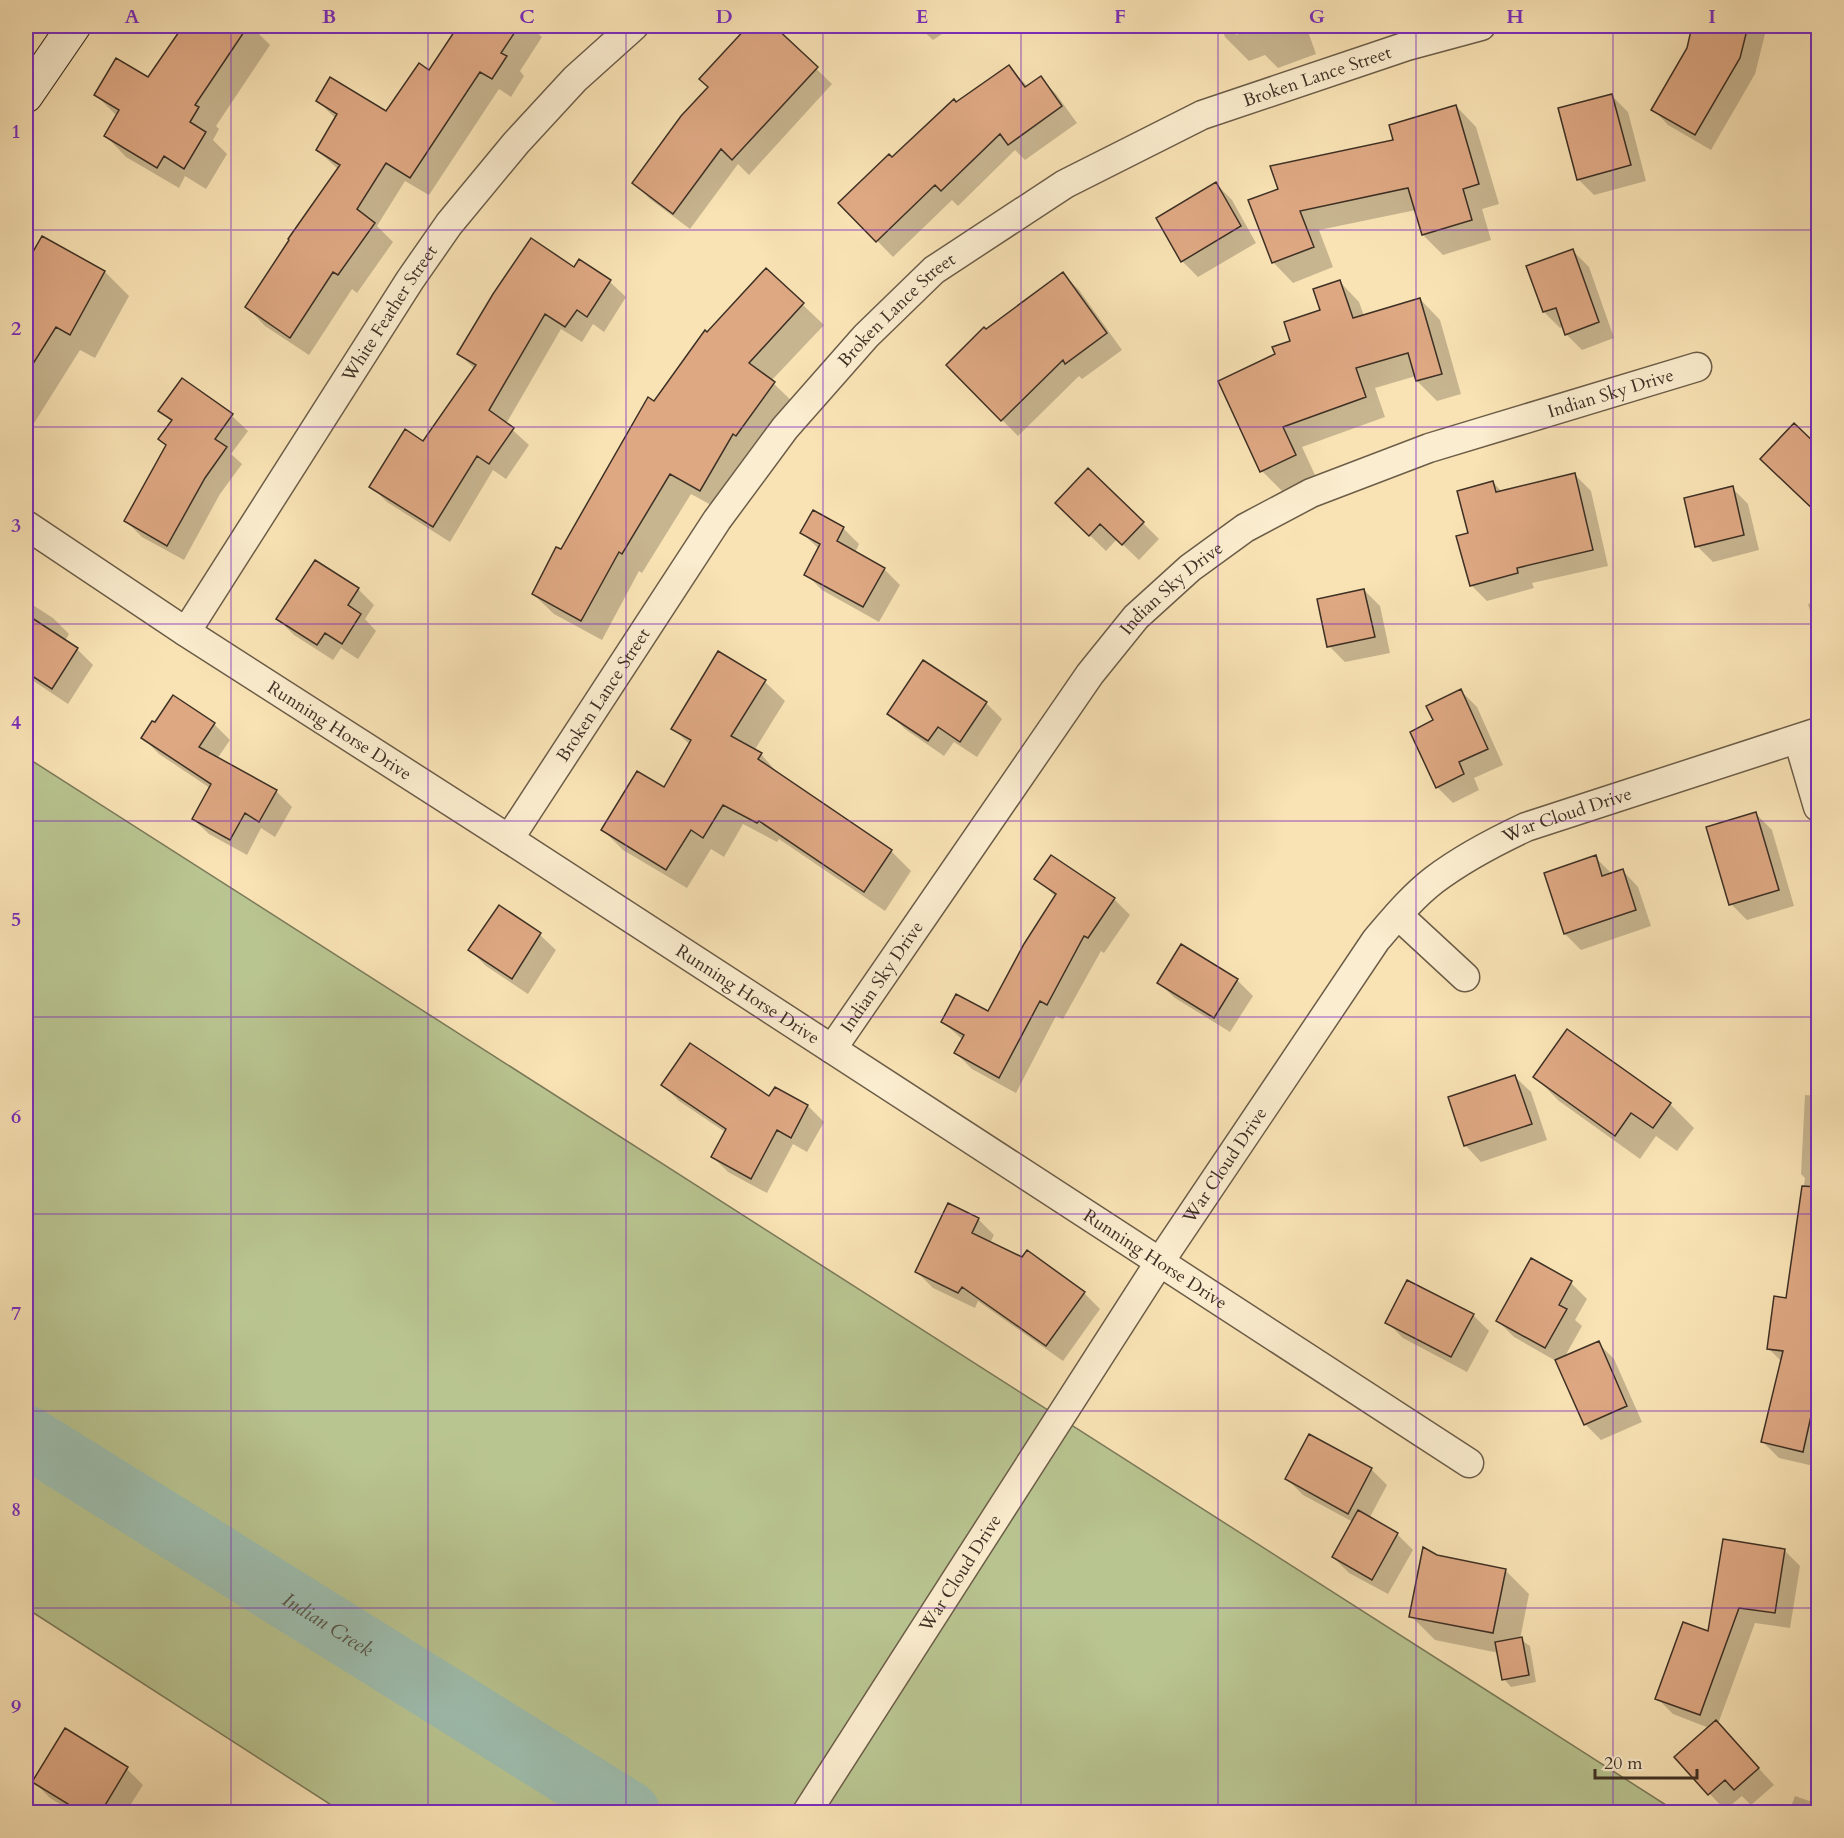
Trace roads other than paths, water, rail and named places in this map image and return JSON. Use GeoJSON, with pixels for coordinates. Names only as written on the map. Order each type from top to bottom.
{"type":"FeatureCollection","features":[{"type":"Feature","properties":{"kind":"street"},"geometry":{"type":"LineString","coordinates":[[26,96],[74,26]]}},
{"type":"Feature","properties":{"kind":"street","name":"White Feather Street"},"geometry":{"type":"LineString","coordinates":[[186,632],[410,280],[449,224],[516,143],[575,79],[634,26]]}},
{"type":"Feature","properties":{"kind":"street","name":"Broken Lance Street"},"geometry":{"type":"LineString","coordinates":[[509,839],[717,520],[785,428],[866,336],[934,270],[1065,184],[1202,115],[1407,46],[1481,26]]}},
{"type":"Feature","properties":{"kind":"street","name":"Indian Sky Drive"},"geometry":{"type":"LineString","coordinates":[[832,1049],[1090,674],[1136,617],[1190,568],[1245,528],[1311,493],[1429,447],[1696,367]]}},
{"type":"Feature","properties":{"kind":"street","name":"Running Horse Drive"},"geometry":{"type":"LineString","coordinates":[[26,525],[186,632],[509,839],[1469,1463]]}},
{"type":"Feature","properties":{"kind":"street"},"geometry":{"type":"LineString","coordinates":[[1808,736],[1818,807]]}},
{"type":"Feature","properties":{"kind":"street","name":"War Cloud Drive"},"geometry":{"type":"LineString","coordinates":[[807,1812],[1159,1263],[1376,940],[1398,915],[1432,882],[1461,860],[1526,827],[1808,736]]}},
{"type":"Feature","properties":{"kind":"street"},"geometry":{"type":"LineString","coordinates":[[1398,915],[1465,977]]}},
{"type":"Feature","properties":{"kind":"waterway","name":"Indian Creek"},"geometry":{"type":"LineString","coordinates":[[26,1436],[629,1812]]}}]}
